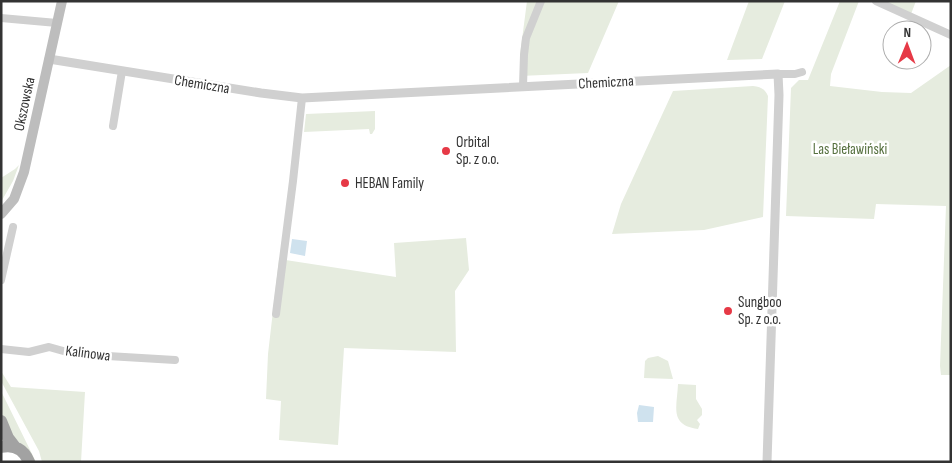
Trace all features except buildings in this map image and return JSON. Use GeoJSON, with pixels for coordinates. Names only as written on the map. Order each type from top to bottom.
{"type":"FeatureCollection","features":[{"type":"Feature","properties":{"kind":"highway"},"geometry":{"type":"LineString","coordinates":[[1,421],[8,438],[15,447]]}},
{"type":"Feature","properties":{"kind":"highway"},"geometry":{"type":"LineString","coordinates":[[1,447],[15,447],[22,450],[29,462]]}},
{"type":"Feature","properties":{"kind":"main road","name":"Okszowska"},"geometry":{"type":"LineString","coordinates":[[1,214],[14,199],[23,176],[62,1]]}},
{"type":"Feature","properties":{"kind":"street"},"geometry":{"type":"LineString","coordinates":[[523,86],[526,38],[541,1]]}},
{"type":"Feature","properties":{"kind":"street"},"geometry":{"type":"LineString","coordinates":[[876,1],[951,35]]}},
{"type":"Feature","properties":{"kind":"street"},"geometry":{"type":"LineString","coordinates":[[1,18],[57,23]]}},
{"type":"Feature","properties":{"kind":"street","name":"Chemiczna"},"geometry":{"type":"LineString","coordinates":[[49,59],[260,94],[302,98],[778,74]]}},
{"type":"Feature","properties":{"kind":"street"},"geometry":{"type":"LineString","coordinates":[[113,126],[122,71]]}},
{"type":"Feature","properties":{"kind":"street"},"geometry":{"type":"LineString","coordinates":[[767,462],[779,94],[778,74],[802,72]]}},
{"type":"Feature","properties":{"kind":"street"},"geometry":{"type":"LineString","coordinates":[[276,314],[302,98]]}},
{"type":"Feature","properties":{"kind":"street"},"geometry":{"type":"LineString","coordinates":[[2,276],[13,227]]}},
{"type":"Feature","properties":{"kind":"street","name":"Kalinowa"},"geometry":{"type":"LineString","coordinates":[[1,349],[29,352],[49,347],[74,354],[175,360]]}},
{"type":"Feature","properties":{"kind":"green space"},"geometry":{"type":"Polygon","coordinates":[[[527,1],[619,1],[588,73],[520,76],[520,55],[527,1]]]}},
{"type":"Feature","properties":{"kind":"green space"},"geometry":{"type":"Polygon","coordinates":[[[749,1],[785,1],[762,59],[727,60],[749,1]]]}},
{"type":"Feature","properties":{"kind":"green space","name":"Las Bieławiński"},"geometry":{"type":"Polygon","coordinates":[[[840,1],[859,1],[831,74],[830,86],[882,92],[911,93],[951,65],[951,375],[941,375],[940,366],[946,206],[876,204],[874,219],[786,216],[791,88],[799,80],[808,80],[840,1]]]}},
{"type":"Feature","properties":{"kind":"green space"},"geometry":{"type":"Polygon","coordinates":[[[883,1],[916,1],[911,14],[883,1]]]}},
{"type":"Feature","properties":{"kind":"green space"},"geometry":{"type":"Polygon","coordinates":[[[753,86],[762,89],[768,96],[763,217],[704,230],[612,234],[621,204],[673,91],[753,86]]]}},
{"type":"Feature","properties":{"kind":"green space"},"geometry":{"type":"Polygon","coordinates":[[[375,111],[375,129],[372,134],[370,134],[369,129],[304,132],[306,114],[375,111]]]}},
{"type":"Feature","properties":{"kind":"green space"},"geometry":{"type":"Polygon","coordinates":[[[19,165],[13,181],[1,202],[1,178],[19,165]]]}},
{"type":"Feature","properties":{"kind":"green space"},"geometry":{"type":"Polygon","coordinates":[[[466,238],[469,270],[455,291],[456,352],[344,348],[338,445],[279,440],[281,401],[266,399],[268,354],[279,259],[396,277],[394,243],[466,238]]]}},
{"type":"Feature","properties":{"kind":"green space"},"geometry":{"type":"Polygon","coordinates":[[[658,356],[668,361],[673,379],[644,378],[645,361],[648,358],[658,356]]]}},
{"type":"Feature","properties":{"kind":"green space"},"geometry":{"type":"Polygon","coordinates":[[[1,371],[11,387],[85,392],[81,462],[42,462],[39,451],[1,381],[1,371]]]}},
{"type":"Feature","properties":{"kind":"green space"},"geometry":{"type":"Polygon","coordinates":[[[678,384],[696,385],[696,399],[702,409],[702,415],[697,420],[700,424],[698,429],[682,424],[679,419],[676,407],[678,384]]]}},
{"type":"Feature","properties":{"kind":"green space"},"geometry":{"type":"Polygon","coordinates":[[[1,391],[36,462],[32,462],[22,445],[7,430],[1,412],[1,391]]]}},
{"type":"Feature","properties":{"kind":"water"},"geometry":{"type":"Polygon","coordinates":[[[292,239],[307,241],[305,256],[290,253],[292,239]]]}},
{"type":"Feature","properties":{"kind":"water"},"geometry":{"type":"Polygon","coordinates":[[[639,405],[654,407],[653,422],[638,422],[637,413],[639,405]]]}},
{"type":"Feature","properties":{"kind":"place","name":"Orbital Sp. z o.o."},"geometry":{"type":"Point","coordinates":[446,151]}},
{"type":"Feature","properties":{"kind":"place","name":"HEBAN Family"},"geometry":{"type":"Point","coordinates":[345,183]}},
{"type":"Feature","properties":{"kind":"place","name":"Sungboo Sp. z o.o."},"geometry":{"type":"Point","coordinates":[728,311]}}]}
